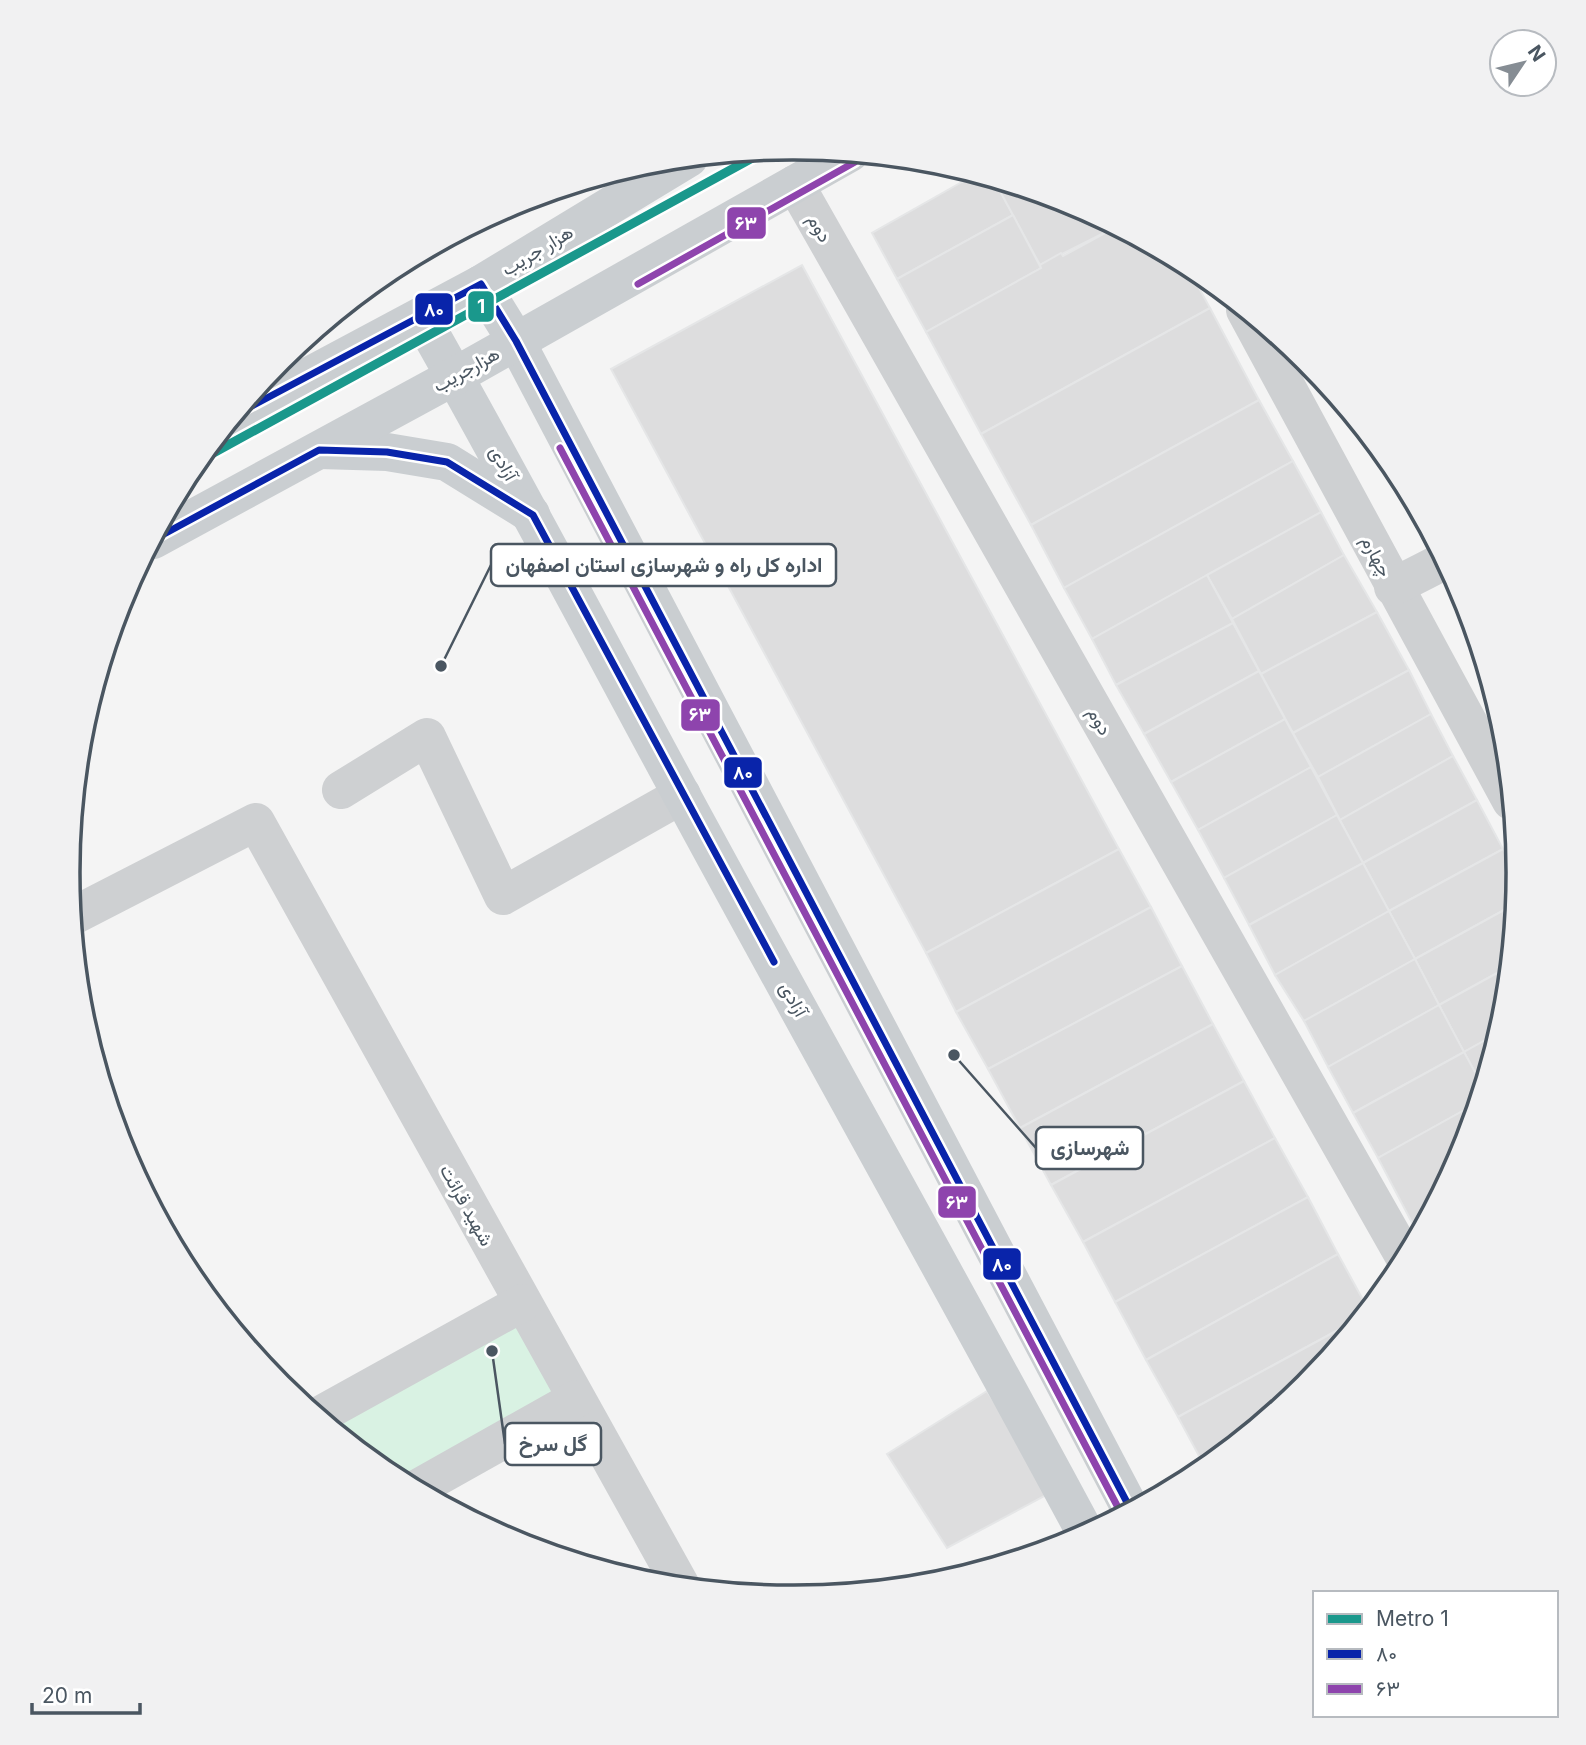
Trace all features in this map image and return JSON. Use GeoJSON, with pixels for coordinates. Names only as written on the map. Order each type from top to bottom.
{"type":"FeatureCollection","features":[{"type":"Feature","properties":{"kind":"main road","name":"هزارجریب"},"geometry":{"type":"LineString","coordinates":[[167,532],[455,376],[834,162]]}},
{"type":"Feature","properties":{"kind":"main road","name":"هزار جریب"},"geometry":{"type":"LineString","coordinates":[[256,404],[481,284],[666,172]]}},
{"type":"Feature","properties":{"kind":"main road"},"geometry":{"type":"LineString","coordinates":[[481,284],[516,341],[1126,1502]]}},
{"type":"Feature","properties":{"kind":"main road","name":"آزادی"},"geometry":{"type":"LineString","coordinates":[[421,317],[533,515],[682,795],[1081,1524]]}},
{"type":"Feature","properties":{"kind":"main road"},"geometry":{"type":"LineString","coordinates":[[319,450],[387,452],[447,463],[533,515]]}},
{"type":"Feature","properties":{"kind":"main road"},"geometry":{"type":"LineString","coordinates":[[914,1215],[962,1189]]}},
{"type":"Feature","properties":{"kind":"street","name":"دوم"},"geometry":{"type":"LineString","coordinates":[[795,184],[1399,1247]]}},
{"type":"Feature","properties":{"kind":"street","name":"چهارم"},"geometry":{"type":"LineString","coordinates":[[1257,332],[1499,779]]}},
{"type":"Feature","properties":{"kind":"street"},"geometry":{"type":"LineString","coordinates":[[1393,587],[1436,565]]}},
{"type":"Feature","properties":{"kind":"street"},"geometry":{"type":"LineString","coordinates":[[341,790],[427,737],[503,896],[682,795]]}},
{"type":"Feature","properties":{"kind":"street","name":"شهید قرائت"},"geometry":{"type":"LineString","coordinates":[[82,912],[256,822],[675,1575]]}},
{"type":"Feature","properties":{"kind":"street"},"geometry":{"type":"LineString","coordinates":[[327,1411],[522,1303]]}},
{"type":"Feature","properties":{"kind":"street"},"geometry":{"type":"LineString","coordinates":[[426,1483],[576,1399]]}},
{"type":"Feature","properties":{"kind":"green space"},"geometry":{"type":"Polygon","coordinates":[[[522,1303],[576,1399],[426,1483],[359,1438],[327,1411],[522,1303]]]}},
{"type":"Feature","properties":{"kind":"building"},"geometry":{"type":"Polygon","coordinates":[[[964,181],[1000,191],[1013,215],[897,279],[872,233],[964,181]]]}},
{"type":"Feature","properties":{"kind":"building"},"geometry":{"type":"Polygon","coordinates":[[[1000,191],[1066,214],[1106,232],[1040,265],[1000,191]]]}},
{"type":"Feature","properties":{"kind":"building"},"geometry":{"type":"Polygon","coordinates":[[[1013,215],[1041,268],[926,332],[897,279],[1013,215]]]}},
{"type":"Feature","properties":{"kind":"building"},"geometry":{"type":"Polygon","coordinates":[[[1106,232],[1149,255],[1198,287],[1210,308],[981,434],[926,332],[1041,268],[1040,265],[1061,253],[1063,256],[1106,232]]]}},
{"type":"Feature","properties":{"kind":"building"},"geometry":{"type":"Polygon","coordinates":[[[802,265],[1119,849],[926,953],[611,369],[802,265]]]}},
{"type":"Feature","properties":{"kind":"building"},"geometry":{"type":"Polygon","coordinates":[[[1210,308],[1259,400],[1031,525],[981,434],[1210,308]]]}},
{"type":"Feature","properties":{"kind":"building"},"geometry":{"type":"Polygon","coordinates":[[[1259,400],[1293,461],[1064,588],[1031,525],[1259,400]]]}},
{"type":"Feature","properties":{"kind":"building"},"geometry":{"type":"Polygon","coordinates":[[[1293,461],[1321,512],[1092,639],[1064,588],[1293,461]]]}},
{"type":"Feature","properties":{"kind":"building"},"geometry":{"type":"Polygon","coordinates":[[[1321,512],[1344,555],[1232,619],[1207,575],[1321,512]]]}},
{"type":"Feature","properties":{"kind":"building"},"geometry":{"type":"Polygon","coordinates":[[[1344,555],[1377,612],[1261,674],[1232,619],[1344,555]]]}},
{"type":"Feature","properties":{"kind":"building"},"geometry":{"type":"Polygon","coordinates":[[[1207,575],[1233,623],[1116,685],[1092,639],[1207,575]]]}},
{"type":"Feature","properties":{"kind":"building"},"geometry":{"type":"Polygon","coordinates":[[[1377,612],[1409,670],[1293,733],[1261,674],[1377,612]]]}},
{"type":"Feature","properties":{"kind":"building"},"geometry":{"type":"Polygon","coordinates":[[[1233,623],[1259,671],[1144,734],[1116,685],[1233,623]]]}},
{"type":"Feature","properties":{"kind":"building"},"geometry":{"type":"Polygon","coordinates":[[[1409,670],[1431,714],[1318,777],[1293,733],[1409,670]]]}},
{"type":"Feature","properties":{"kind":"building"},"geometry":{"type":"Polygon","coordinates":[[[1259,671],[1285,719],[1171,782],[1144,734],[1259,671]]]}},
{"type":"Feature","properties":{"kind":"building"},"geometry":{"type":"Polygon","coordinates":[[[1431,714],[1453,756],[1340,820],[1318,777],[1431,714]]]}},
{"type":"Feature","properties":{"kind":"building"},"geometry":{"type":"Polygon","coordinates":[[[1285,719],[1311,767],[1198,830],[1171,782],[1285,719]]]}},
{"type":"Feature","properties":{"kind":"building"},"geometry":{"type":"Polygon","coordinates":[[[1453,756],[1477,800],[1363,863],[1340,820],[1453,756]]]}},
{"type":"Feature","properties":{"kind":"building"},"geometry":{"type":"Polygon","coordinates":[[[1311,767],[1337,815],[1224,878],[1198,830],[1311,767]]]}},
{"type":"Feature","properties":{"kind":"building"},"geometry":{"type":"Polygon","coordinates":[[[1477,800],[1503,849],[1389,911],[1363,863],[1477,800]]]}},
{"type":"Feature","properties":{"kind":"building"},"geometry":{"type":"Polygon","coordinates":[[[1337,815],[1363,863],[1249,925],[1224,878],[1337,815]]]}},
{"type":"Feature","properties":{"kind":"building"},"geometry":{"type":"Polygon","coordinates":[[[1119,849],[1151,907],[956,1012],[926,953],[1119,849]]]}},
{"type":"Feature","properties":{"kind":"building"},"geometry":{"type":"Polygon","coordinates":[[[1503,849],[1505,853],[1504,910],[1415,959],[1389,911],[1503,849]]]}},
{"type":"Feature","properties":{"kind":"building"},"geometry":{"type":"Polygon","coordinates":[[[1363,863],[1389,911],[1275,975],[1249,925],[1363,863]]]}},
{"type":"Feature","properties":{"kind":"building"},"geometry":{"type":"Polygon","coordinates":[[[1151,907],[1182,966],[988,1069],[956,1012],[1151,907]]]}},
{"type":"Feature","properties":{"kind":"building"},"geometry":{"type":"Polygon","coordinates":[[[1504,910],[1498,973],[1439,1005],[1415,959],[1504,910]]]}},
{"type":"Feature","properties":{"kind":"building"},"geometry":{"type":"Polygon","coordinates":[[[1389,911],[1415,959],[1304,1021],[1275,975],[1389,911]]]}},
{"type":"Feature","properties":{"kind":"building"},"geometry":{"type":"Polygon","coordinates":[[[1415,959],[1439,1005],[1328,1067],[1304,1021],[1415,959]]]}},
{"type":"Feature","properties":{"kind":"building"},"geometry":{"type":"Polygon","coordinates":[[[1182,966],[1213,1024],[1020,1128],[988,1069],[1182,966]]]}},
{"type":"Feature","properties":{"kind":"building"},"geometry":{"type":"Polygon","coordinates":[[[1498,973],[1485,1040],[1464,1052],[1439,1005],[1498,973]]]}},
{"type":"Feature","properties":{"kind":"building"},"geometry":{"type":"Polygon","coordinates":[[[1439,1005],[1464,1052],[1353,1113],[1328,1067],[1439,1005]]]}},
{"type":"Feature","properties":{"kind":"building"},"geometry":{"type":"Polygon","coordinates":[[[1213,1024],[1244,1081],[1051,1185],[1020,1128],[1213,1024]]]}},
{"type":"Feature","properties":{"kind":"building"},"geometry":{"type":"Polygon","coordinates":[[[1485,1040],[1476,1074],[1464,1052],[1485,1040]]]}},
{"type":"Feature","properties":{"kind":"building"},"geometry":{"type":"Polygon","coordinates":[[[1464,1052],[1476,1074],[1465,1110],[1378,1158],[1353,1113],[1464,1052]]]}},
{"type":"Feature","properties":{"kind":"building"},"geometry":{"type":"Polygon","coordinates":[[[1244,1081],[1275,1138],[1083,1242],[1051,1185],[1244,1081]]]}},
{"type":"Feature","properties":{"kind":"building"},"geometry":{"type":"Polygon","coordinates":[[[1465,1110],[1432,1188],[1413,1224],[1378,1158],[1465,1110]]]}},
{"type":"Feature","properties":{"kind":"building"},"geometry":{"type":"Polygon","coordinates":[[[1275,1138],[1308,1197],[1115,1302],[1083,1242],[1275,1138]]]}},
{"type":"Feature","properties":{"kind":"building"},"geometry":{"type":"Polygon","coordinates":[[[1308,1197],[1338,1254],[1146,1360],[1115,1302],[1308,1197]]]}},
{"type":"Feature","properties":{"kind":"building"},"geometry":{"type":"Polygon","coordinates":[[[1338,1254],[1363,1299],[1339,1329],[1178,1417],[1146,1360],[1338,1254]]]}},
{"type":"Feature","properties":{"kind":"building"},"geometry":{"type":"Polygon","coordinates":[[[1339,1329],[1297,1376],[1263,1408],[1200,1457],[1178,1417],[1339,1329]]]}},
{"type":"Feature","properties":{"kind":"building"},"geometry":{"type":"Polygon","coordinates":[[[987,1391],[1052,1492],[947,1548],[887,1454],[987,1391]]]}},
{"type":"Feature","properties":{"kind":"metro line","name":"1"},"geometry":{"type":"LineString","coordinates":[[221,449],[745,162]]}},
{"type":"Feature","properties":{"kind":"transit line","name":"۶۳"},"geometry":{"type":"LineString","coordinates":[[638,284],[853,163]]}},
{"type":"Feature","properties":{"kind":"transit line","name":"۸۰"},"geometry":{"type":"LineString","coordinates":[[257,403],[481,284],[516,341],[1127,1502]]}},
{"type":"Feature","properties":{"kind":"transit line","name":"۶۳"},"geometry":{"type":"LineString","coordinates":[[560,448],[1118,1507]]}},
{"type":"Feature","properties":{"kind":"transit line","name":"۸۰"},"geometry":{"type":"LineString","coordinates":[[167,532],[319,450],[387,452],[447,462],[533,515],[774,962]]}},
{"type":"Feature","properties":{"kind":"place","name":"اداره کل راه و شهرسازی استان اصفهان"},"geometry":{"type":"Point","coordinates":[441,666]}},
{"type":"Feature","properties":{"kind":"place","name":"شهرسازی"},"geometry":{"type":"Point","coordinates":[954,1055]}},
{"type":"Feature","properties":{"kind":"place","name":"گل سرخ"},"geometry":{"type":"Point","coordinates":[492,1351]}}]}
